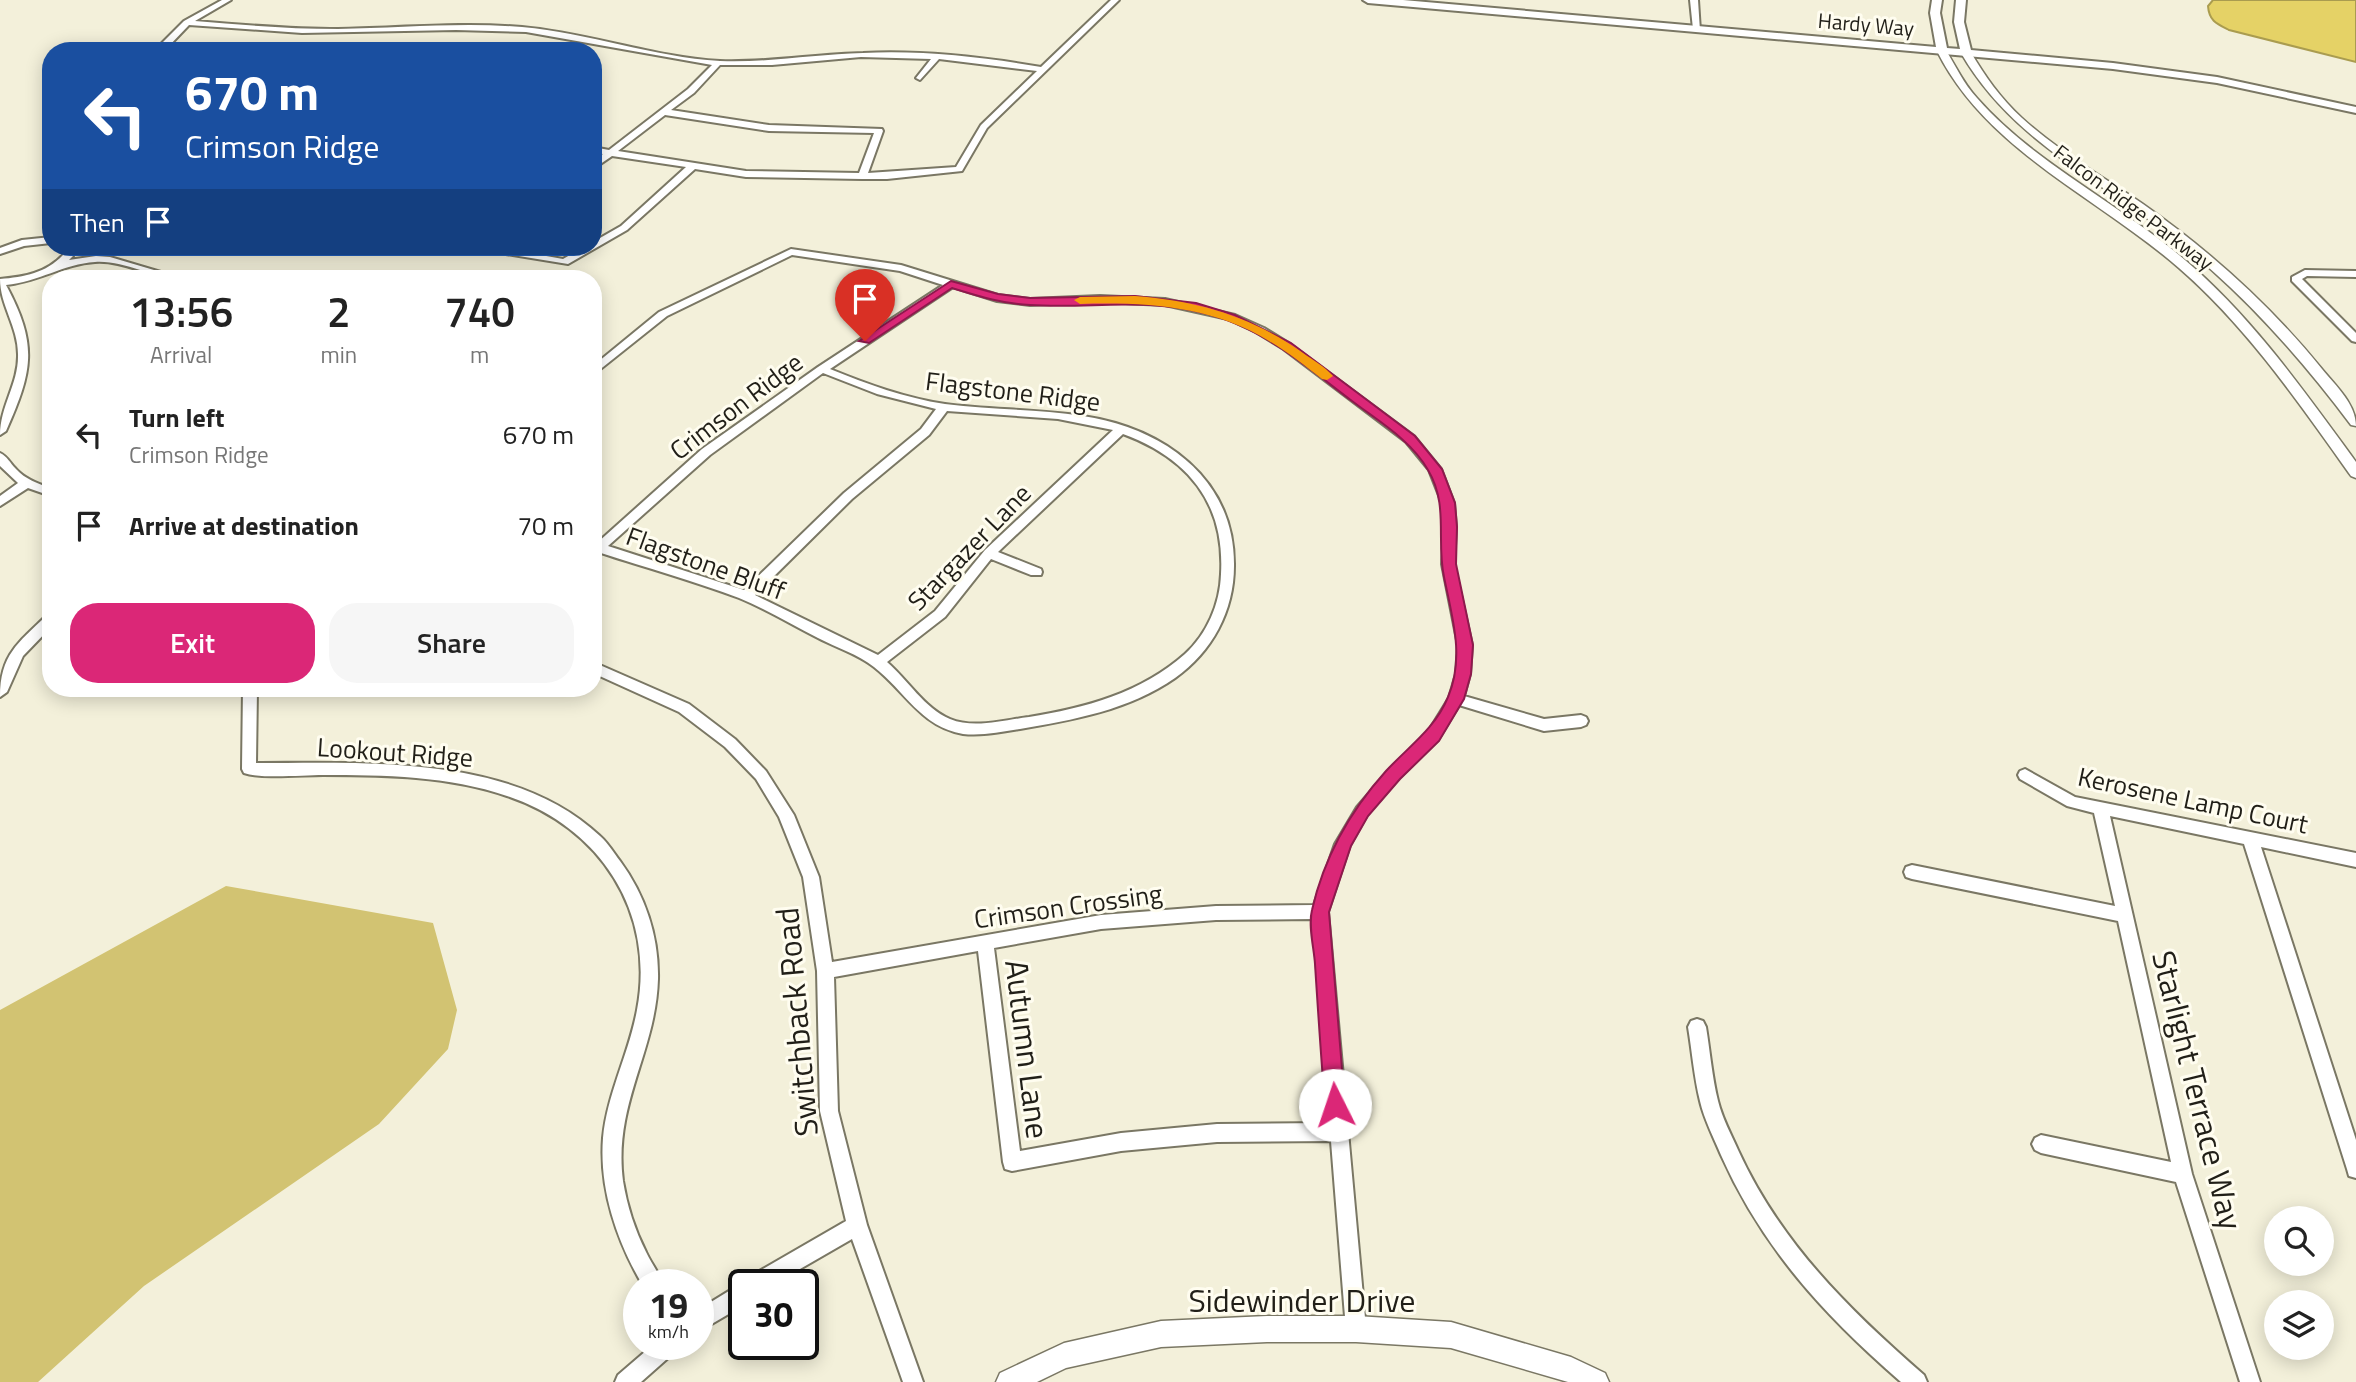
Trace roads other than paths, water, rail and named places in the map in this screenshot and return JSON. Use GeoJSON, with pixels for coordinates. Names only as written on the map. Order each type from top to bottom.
{"type":"FeatureCollection","features":[{"type":"Feature","properties":{"kind":"main road","name":"Hardy Way"},"geometry":{"type":"LineString","coordinates":[[1368,0],[1437,3],[1941,46],[2217,80],[2356,110]]}},
{"type":"Feature","properties":{"kind":"main road","name":"Hardy Way"},"geometry":{"type":"LineString","coordinates":[[1450,0],[1697,25]]}},
{"type":"Feature","properties":{"kind":"main road","name":"Falcon Ridge Parkway"},"geometry":{"type":"LineString","coordinates":[[1937,0],[1935,13],[1941,46]]}},
{"type":"Feature","properties":{"kind":"main road","name":"Falcon Ridge Parkway"},"geometry":{"type":"LineString","coordinates":[[1961,0],[1959,22],[1965,49]]}},
{"type":"Feature","properties":{"kind":"main road","name":"Hardy Way"},"geometry":{"type":"LineString","coordinates":[[1965,49],[2134,58],[2262,76]]}},
{"type":"Feature","properties":{"kind":"street"},"geometry":{"type":"LineString","coordinates":[[168,42],[187,23],[227,0]]}},
{"type":"Feature","properties":{"kind":"street"},"geometry":{"type":"LineString","coordinates":[[602,152],[746,174],[862,176],[959,169],[984,127],[1040,69],[1115,0]]}},
{"type":"Feature","properties":{"kind":"street"},"geometry":{"type":"LineString","coordinates":[[1694,0],[1697,25]]}},
{"type":"Feature","properties":{"kind":"street"},"geometry":{"type":"LineString","coordinates":[[187,23],[297,31],[465,27],[524,30],[594,42]]}},
{"type":"Feature","properties":{"kind":"street"},"geometry":{"type":"LineString","coordinates":[[602,44],[657,56],[718,63],[786,63],[864,54],[936,58],[1040,69]]}},
{"type":"Feature","properties":{"kind":"street","name":"Falcon Ridge Parkway"},"geometry":{"type":"LineString","coordinates":[[1941,46],[1948,67],[1990,119],[2039,160],[2112,210],[2205,285],[2275,360],[2356,473]]}},
{"type":"Feature","properties":{"kind":"street","name":"Falcon Ridge Parkway"},"geometry":{"type":"LineString","coordinates":[[1965,49],[1979,79],[2006,111],[2064,156],[2140,208],[2238,286],[2311,362],[2356,422]]}},
{"type":"Feature","properties":{"kind":"street"},"geometry":{"type":"LineString","coordinates":[[920,78],[936,58]]}},
{"type":"Feature","properties":{"kind":"street"},"geometry":{"type":"LineString","coordinates":[[602,159],[691,90],[718,63]]}},
{"type":"Feature","properties":{"kind":"street"},"geometry":{"type":"LineString","coordinates":[[665,111],[769,128],[879,131],[862,176]]}},
{"type":"Feature","properties":{"kind":"street"},"geometry":{"type":"LineString","coordinates":[[602,240],[624,228],[692,167]]}},
{"type":"Feature","properties":{"kind":"street"},"geometry":{"type":"LineString","coordinates":[[0,251],[22,243],[42,241]]}},
{"type":"Feature","properties":{"kind":"street"},"geometry":{"type":"LineString","coordinates":[[602,365],[663,314],[791,252],[891,266],[997,298],[1030,302],[1135,299],[1196,307],[1231,317],[1286,346],[1410,439],[1435,469],[1448,503],[1448,564],[1465,645],[1463,674],[1456,699],[1433,736],[1394,774],[1362,811],[1343,844],[1320,912],[1356,1329]]}},
{"type":"Feature","properties":{"kind":"street"},"geometry":{"type":"LineString","coordinates":[[58,265],[64,256]]}},
{"type":"Feature","properties":{"kind":"street"},"geometry":{"type":"LineString","coordinates":[[88,256],[148,270]]}},
{"type":"Feature","properties":{"kind":"street"},"geometry":{"type":"LineString","coordinates":[[531,256],[564,262],[574,256]]}},
{"type":"Feature","properties":{"kind":"street"},"geometry":{"type":"LineString","coordinates":[[48,270],[58,265],[96,259]]}},
{"type":"Feature","properties":{"kind":"street"},"geometry":{"type":"LineString","coordinates":[[8,298],[42,273]]}},
{"type":"Feature","properties":{"kind":"street"},"geometry":{"type":"LineString","coordinates":[[2356,274],[2305,273],[2296,279],[2356,339]]}},
{"type":"Feature","properties":{"kind":"street"},"geometry":{"type":"LineString","coordinates":[[0,431],[5,408],[25,367],[25,348],[22,330],[0,282],[37,275]]}},
{"type":"Feature","properties":{"kind":"street","name":"Crimson Ridge"},"geometry":{"type":"LineString","coordinates":[[602,543],[706,452],[822,369],[951,284]]}},
{"type":"Feature","properties":{"kind":"street","name":"Flagstone Ridge"},"geometry":{"type":"LineString","coordinates":[[822,369],[875,393],[943,408],[1049,413],[1094,421],[1140,437],[1170,453],[1211,494],[1223,518],[1229,545],[1228,579],[1223,607],[1213,629],[1174,671],[1108,706],[985,728],[961,728],[938,721],[918,706],[878,662]]}},
{"type":"Feature","properties":{"kind":"street"},"geometry":{"type":"LineString","coordinates":[[746,596],[848,496],[925,432],[943,408]]}},
{"type":"Feature","properties":{"kind":"street","name":"Stargazer Lane"},"geometry":{"type":"LineString","coordinates":[[878,662],[934,619],[989,553],[1120,430]]}},
{"type":"Feature","properties":{"kind":"street"},"geometry":{"type":"LineString","coordinates":[[0,457],[8,471],[25,484],[42,489]]}},
{"type":"Feature","properties":{"kind":"street"},"geometry":{"type":"LineString","coordinates":[[0,502],[25,484]]}},
{"type":"Feature","properties":{"kind":"street","name":"Flagstone Bluff"},"geometry":{"type":"LineString","coordinates":[[602,551],[746,596],[878,662]]}},
{"type":"Feature","properties":{"kind":"street"},"geometry":{"type":"LineString","coordinates":[[989,553],[1036,572]]}},
{"type":"Feature","properties":{"kind":"street"},"geometry":{"type":"LineString","coordinates":[[0,692],[17,653],[42,628]]}},
{"type":"Feature","properties":{"kind":"street","name":"Switchback Road"},"geometry":{"type":"LineString","coordinates":[[602,671],[684,708],[730,743],[761,775],[786,815],[811,877],[825,971],[829,1111],[857,1225],[913,1382]]}},
{"type":"Feature","properties":{"kind":"street","name":"Lookout Ridge"},"geometry":{"type":"LineString","coordinates":[[250,697],[249,769],[358,769],[438,775],[494,786],[556,809],[587,830],[614,859],[636,900],[647,941],[649,995],[615,1120],[613,1173],[621,1220],[646,1269]]}},
{"type":"Feature","properties":{"kind":"street"},"geometry":{"type":"LineString","coordinates":[[1456,699],[1544,725],[1581,721]]}},
{"type":"Feature","properties":{"kind":"street","name":"Kerosene Lamp Court"},"geometry":{"type":"LineString","coordinates":[[2025,775],[2072,802],[2356,860]]}},
{"type":"Feature","properties":{"kind":"street","name":"Starlight Terrace Way"},"geometry":{"type":"LineString","coordinates":[[2101,808],[2183,1174],[2250,1382]]}},
{"type":"Feature","properties":{"kind":"street"},"geometry":{"type":"LineString","coordinates":[[2250,838],[2356,1169]]}},
{"type":"Feature","properties":{"kind":"street"},"geometry":{"type":"LineString","coordinates":[[1912,872],[2124,915]]}},
{"type":"Feature","properties":{"kind":"street","name":"Crimson Crossing"},"geometry":{"type":"LineString","coordinates":[[825,971],[1101,922],[1216,913],[1320,912]]}},
{"type":"Feature","properties":{"kind":"street","name":"Autumn Lane"},"geometry":{"type":"LineString","coordinates":[[985,942],[1012,1162],[1121,1142],[1204,1134],[1337,1132]]}},
{"type":"Feature","properties":{"kind":"street"},"geometry":{"type":"LineString","coordinates":[[1696,1027],[1710,1104],[1736,1171],[1777,1238],[1818,1292],[1861,1335],[1917,1382]]}},
{"type":"Feature","properties":{"kind":"street"},"geometry":{"type":"LineString","coordinates":[[2041,1144],[2183,1174]]}},
{"type":"Feature","properties":{"kind":"street"},"geometry":{"type":"LineString","coordinates":[[782,1269],[857,1225]]}},
{"type":"Feature","properties":{"kind":"street","name":"Sidewinder Drive"},"geometry":{"type":"LineString","coordinates":[[1009,1382],[1064,1356],[1161,1334],[1267,1329],[1356,1329],[1451,1335],[1572,1370],[1595,1382]]}},
{"type":"Feature","properties":{"kind":"street"},"geometry":{"type":"LineString","coordinates":[[625,1382],[650,1360]]}}]}
